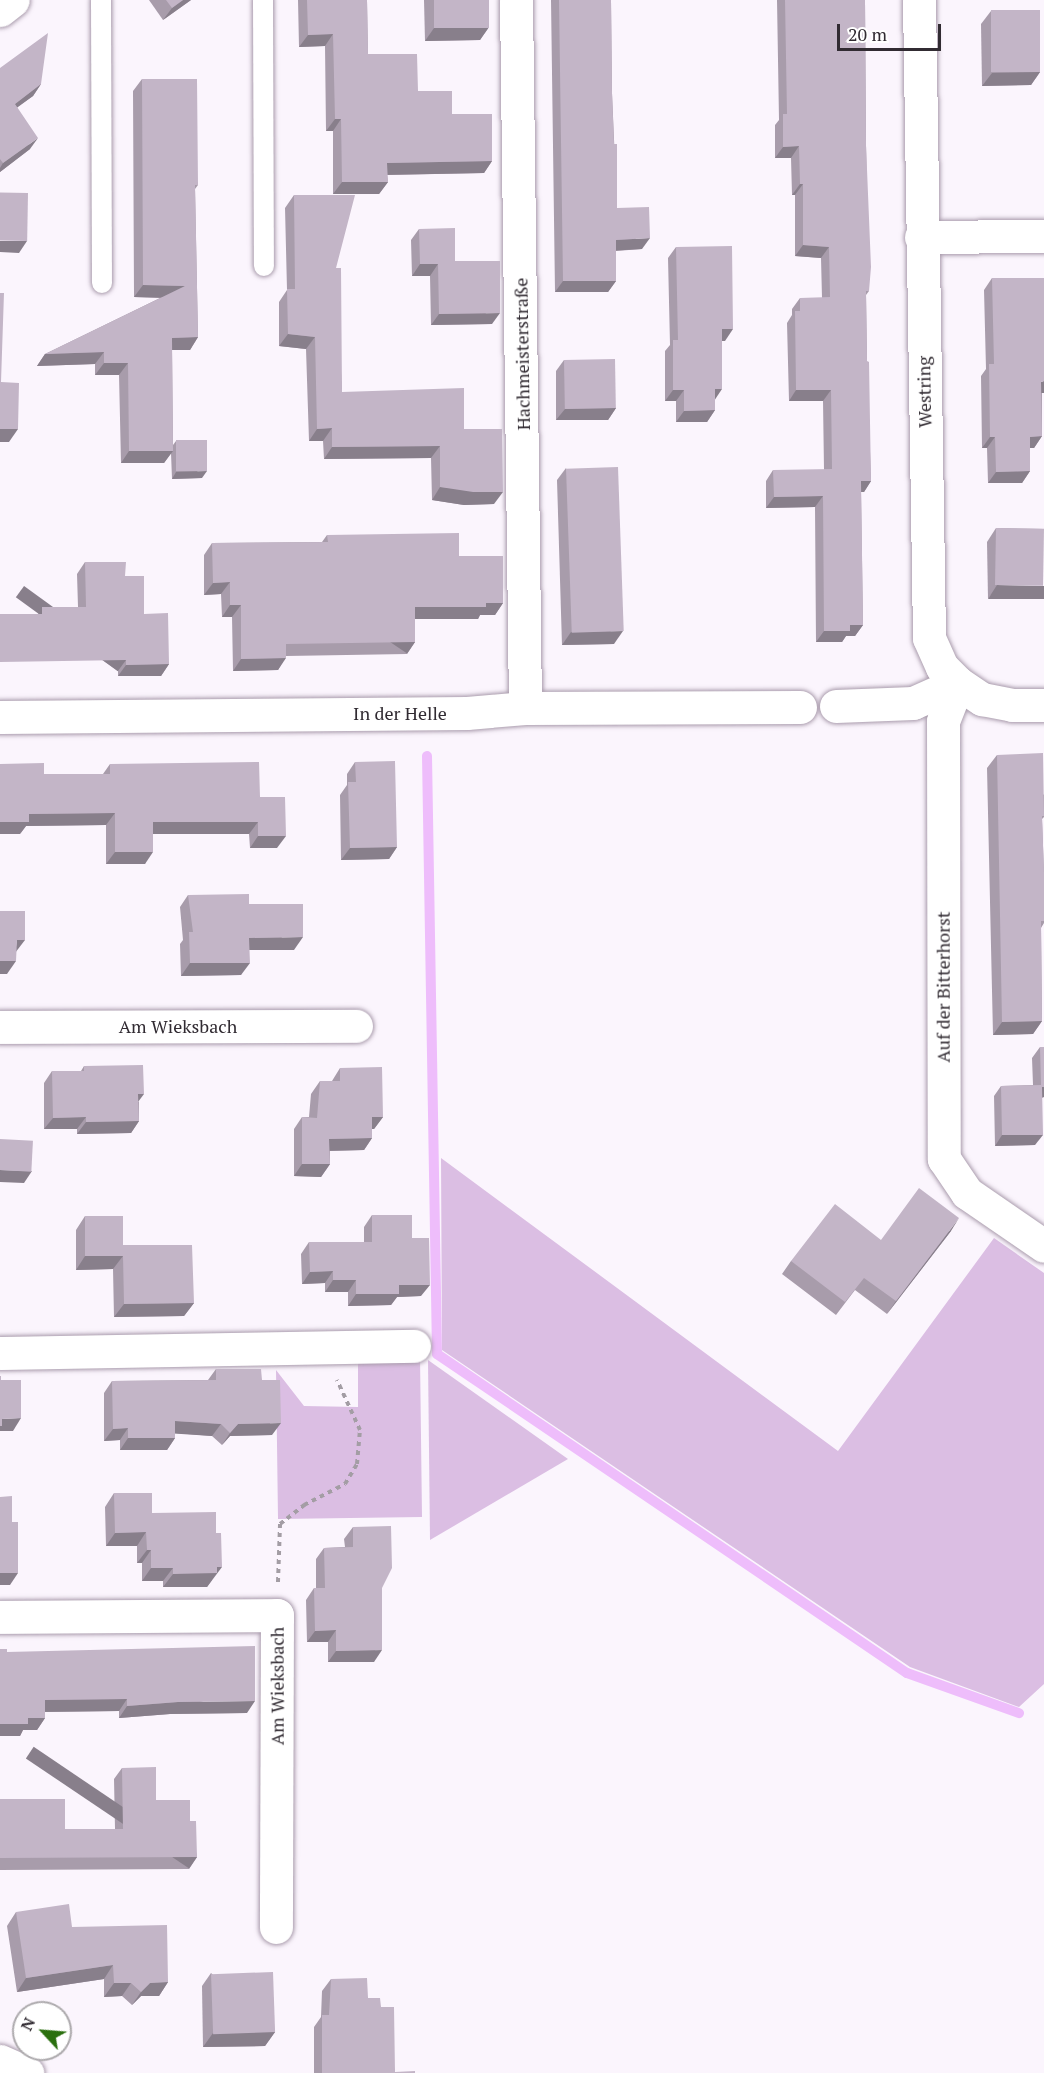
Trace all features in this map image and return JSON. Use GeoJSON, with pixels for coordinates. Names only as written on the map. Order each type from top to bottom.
{"type":"FeatureCollection","features":[{"type":"Feature","properties":{"kind":"street"},"geometry":{"type":"LineString","coordinates":[[0,10],[13,0]]}},
{"type":"Feature","properties":{"kind":"street","name":"Hachmeisterstraße"},"geometry":{"type":"LineString","coordinates":[[516,0],[525,708]]}},
{"type":"Feature","properties":{"kind":"street","name":"Westring"},"geometry":{"type":"LineString","coordinates":[[919,0],[929,638],[942,667],[958,683],[982,699],[1012,705],[1044,705]]}},
{"type":"Feature","properties":{"kind":"street"},"geometry":{"type":"LineString","coordinates":[[921,237],[1044,236]]}},
{"type":"Feature","properties":{"kind":"street"},"geometry":{"type":"LineString","coordinates":[[836,706],[913,703],[958,683]]}},
{"type":"Feature","properties":{"kind":"street","name":"Auf der Bitterhorst"},"geometry":{"type":"LineString","coordinates":[[958,683],[943,721],[944,1160],[967,1194],[1044,1246]]}},
{"type":"Feature","properties":{"kind":"street","name":"In der Helle"},"geometry":{"type":"LineString","coordinates":[[0,717],[467,713],[525,708],[800,707]]}},
{"type":"Feature","properties":{"kind":"street","name":"Am Wieksbach"},"geometry":{"type":"LineString","coordinates":[[0,1027],[356,1026]]}},
{"type":"Feature","properties":{"kind":"street"},"geometry":{"type":"LineString","coordinates":[[0,1353],[414,1346]]}},
{"type":"Feature","properties":{"kind":"street","name":"Am Wieksbach"},"geometry":{"type":"LineString","coordinates":[[0,1617],[278,1615],[276,1926]]}},
{"type":"Feature","properties":{"kind":"street"},"geometry":{"type":"LineString","coordinates":[[0,2061],[27,2073]]}},
{"type":"Feature","properties":{"kind":"lane"},"geometry":{"type":"LineString","coordinates":[[101,0],[102,283]]}},
{"type":"Feature","properties":{"kind":"lane"},"geometry":{"type":"LineString","coordinates":[[263,0],[264,266]]}},
{"type":"Feature","properties":{"kind":"path"},"geometry":{"type":"LineString","coordinates":[[278,1615],[280,1524],[304,1505],[345,1484],[357,1464],[360,1430],[320,1346]]}},
{"type":"Feature","properties":{"kind":"shaded area"},"geometry":{"type":"Polygon","coordinates":[[[441,1158],[838,1451],[994,1238],[1044,1273],[1044,1684],[1019,1707],[910,1667],[442,1350],[441,1158]]]}},
{"type":"Feature","properties":{"kind":"shaded area"},"geometry":{"type":"Polygon","coordinates":[[[358,1356],[420,1356],[422,1517],[278,1519],[276,1370],[304,1406],[358,1407],[358,1356]]]}},
{"type":"Feature","properties":{"kind":"shaded area"},"geometry":{"type":"Polygon","coordinates":[[[428,1360],[568,1459],[430,1540],[428,1360]]]}},
{"type":"Feature","properties":{"kind":"building"},"geometry":{"type":"Polygon","coordinates":[[[166,0],[183,0],[172,8],[166,0]]]}},
{"type":"Feature","properties":{"kind":"building"},"geometry":{"type":"Polygon","coordinates":[[[307,0],[367,0],[368,54],[417,54],[418,91],[452,91],[452,114],[492,114],[492,161],[387,163],[388,182],[342,182],[341,119],[335,119],[333,34],[308,35],[307,0]]]}},
{"type":"Feature","properties":{"kind":"building"},"geometry":{"type":"Polygon","coordinates":[[[434,0],[489,0],[489,28],[434,28],[434,0]]]}},
{"type":"Feature","properties":{"kind":"building"},"geometry":{"type":"Polygon","coordinates":[[[559,0],[611,0],[614,144],[617,144],[617,208],[649,207],[650,238],[616,240],[616,281],[563,281],[559,0]]]}},
{"type":"Feature","properties":{"kind":"building"},"geometry":{"type":"Polygon","coordinates":[[[785,0],[865,0],[866,145],[871,267],[869,291],[866,291],[871,481],[861,481],[863,625],[850,625],[850,631],[824,631],[823,496],[774,497],[773,470],[832,469],[831,390],[796,390],[795,311],[800,311],[800,298],[830,297],[829,247],[803,245],[803,184],[800,184],[799,146],[783,147],[783,114],[787,114],[785,0]]]}},
{"type":"Feature","properties":{"kind":"building"},"geometry":{"type":"Polygon","coordinates":[[[991,10],[1040,10],[1040,72],[991,72],[991,10]]]}},
{"type":"Feature","properties":{"kind":"building"},"geometry":{"type":"Polygon","coordinates":[[[48,33],[41,84],[15,104],[38,138],[3,163],[0,159],[0,68],[48,33]]]}},
{"type":"Feature","properties":{"kind":"building"},"geometry":{"type":"Polygon","coordinates":[[[142,79],[197,79],[198,185],[195,185],[198,337],[172,338],[173,451],[129,451],[128,363],[104,363],[104,352],[45,354],[185,286],[143,285],[142,79]]]}},
{"type":"Feature","properties":{"kind":"building"},"geometry":{"type":"Polygon","coordinates":[[[0,193],[28,193],[27,241],[0,241],[0,193]]]}},
{"type":"Feature","properties":{"kind":"building"},"geometry":{"type":"Polygon","coordinates":[[[294,195],[355,195],[336,268],[341,268],[342,392],[464,388],[464,429],[502,429],[503,492],[473,492],[440,487],[440,446],[332,447],[332,428],[317,429],[315,337],[288,334],[287,289],[295,289],[294,195]]]}},
{"type":"Feature","properties":{"kind":"building"},"geometry":{"type":"Polygon","coordinates":[[[455,228],[455,261],[500,261],[500,313],[439,314],[438,264],[420,264],[419,229],[455,228]]]}},
{"type":"Feature","properties":{"kind":"building"},"geometry":{"type":"Polygon","coordinates":[[[732,246],[733,329],[722,329],[722,389],[715,389],[715,410],[684,411],[684,390],[673,390],[673,340],[678,340],[676,247],[732,246]]]}},
{"type":"Feature","properties":{"kind":"building"},"geometry":{"type":"Polygon","coordinates":[[[992,278],[1044,278],[1042,436],[1030,437],[1030,471],[996,472],[995,437],[990,437],[989,364],[994,364],[992,278]]]}},
{"type":"Feature","properties":{"kind":"building"},"geometry":{"type":"Polygon","coordinates":[[[0,293],[4,293],[1,382],[19,383],[18,429],[0,429],[0,293]]]}},
{"type":"Feature","properties":{"kind":"building"},"geometry":{"type":"Polygon","coordinates":[[[615,359],[616,408],[565,409],[564,360],[615,359]]]}},
{"type":"Feature","properties":{"kind":"building"},"geometry":{"type":"Polygon","coordinates":[[[176,440],[207,440],[207,471],[176,471],[176,440]]]}},
{"type":"Feature","properties":{"kind":"building"},"geometry":{"type":"Polygon","coordinates":[[[618,467],[624,631],[572,633],[566,469],[618,467]]]}},
{"type":"Feature","properties":{"kind":"building"},"geometry":{"type":"Polygon","coordinates":[[[996,528],[1044,529],[1043,586],[995,585],[996,528]]]}},
{"type":"Feature","properties":{"kind":"building"},"geometry":{"type":"Polygon","coordinates":[[[459,533],[459,556],[503,556],[503,603],[486,603],[486,607],[415,607],[415,642],[286,644],[286,658],[241,659],[241,605],[230,605],[230,582],[213,583],[212,543],[328,542],[327,535],[459,533]]]}},
{"type":"Feature","properties":{"kind":"building"},"geometry":{"type":"Polygon","coordinates":[[[85,562],[126,562],[125,576],[144,576],[144,614],[168,613],[169,664],[126,665],[126,660],[0,662],[0,614],[42,614],[42,607],[86,607],[85,562]]]}},
{"type":"Feature","properties":{"kind":"building"},"geometry":{"type":"Polygon","coordinates":[[[1043,753],[1042,1021],[1002,1022],[997,755],[1043,753]]]}},
{"type":"Feature","properties":{"kind":"building"},"geometry":{"type":"Polygon","coordinates":[[[395,761],[397,847],[350,848],[348,782],[356,782],[355,762],[395,761]]]}},
{"type":"Feature","properties":{"kind":"building"},"geometry":{"type":"Polygon","coordinates":[[[259,762],[260,797],[285,797],[286,836],[258,836],[258,822],[153,822],[153,852],[115,852],[115,813],[29,814],[29,822],[0,822],[0,764],[44,763],[44,774],[110,774],[110,764],[259,762]]]}},
{"type":"Feature","properties":{"kind":"building"},"geometry":{"type":"Polygon","coordinates":[[[249,894],[249,904],[303,904],[303,937],[249,938],[250,963],[190,963],[189,932],[193,932],[188,895],[249,894]]]}},
{"type":"Feature","properties":{"kind":"building"},"geometry":{"type":"Polygon","coordinates":[[[0,911],[25,911],[25,940],[17,940],[16,961],[0,961],[0,911]]]}},
{"type":"Feature","properties":{"kind":"building"},"geometry":{"type":"Polygon","coordinates":[[[1040,1047],[1044,1047],[1043,1135],[1002,1135],[1001,1086],[1041,1085],[1040,1047]]]}},
{"type":"Feature","properties":{"kind":"building"},"geometry":{"type":"Polygon","coordinates":[[[143,1065],[144,1094],[138,1094],[139,1121],[86,1122],[86,1117],[53,1118],[52,1071],[84,1071],[84,1066],[143,1065]]]}},
{"type":"Feature","properties":{"kind":"building"},"geometry":{"type":"Polygon","coordinates":[[[382,1067],[383,1117],[372,1117],[372,1138],[329,1139],[330,1164],[302,1164],[302,1117],[317,1118],[320,1081],[340,1081],[340,1068],[382,1067]]]}},
{"type":"Feature","properties":{"kind":"building"},"geometry":{"type":"Polygon","coordinates":[[[0,1139],[33,1141],[31,1172],[0,1170],[0,1139]]]}},
{"type":"Feature","properties":{"kind":"building"},"geometry":{"type":"Polygon","coordinates":[[[919,1188],[959,1218],[896,1301],[864,1278],[845,1302],[791,1261],[835,1204],[881,1240],[919,1188]]]}},
{"type":"Feature","properties":{"kind":"building"},"geometry":{"type":"Polygon","coordinates":[[[372,1215],[412,1215],[412,1238],[429,1238],[430,1285],[399,1285],[399,1294],[356,1294],[356,1280],[333,1280],[333,1271],[310,1272],[309,1242],[372,1242],[372,1215]]]}},
{"type":"Feature","properties":{"kind":"building"},"geometry":{"type":"Polygon","coordinates":[[[85,1216],[123,1216],[123,1245],[192,1245],[194,1303],[124,1304],[123,1256],[85,1256],[85,1216]]]}},
{"type":"Feature","properties":{"kind":"building"},"geometry":{"type":"Polygon","coordinates":[[[216,1369],[261,1369],[262,1380],[280,1380],[281,1423],[238,1424],[230,1433],[221,1424],[175,1421],[175,1438],[128,1438],[128,1428],[113,1429],[112,1381],[216,1380],[216,1369]]]}},
{"type":"Feature","properties":{"kind":"building"},"geometry":{"type":"Polygon","coordinates":[[[0,1376],[1,1380],[21,1380],[21,1418],[2,1419],[2,1426],[0,1426],[0,1376]]]}},
{"type":"Feature","properties":{"kind":"building"},"geometry":{"type":"Polygon","coordinates":[[[114,1493],[152,1493],[152,1513],[216,1512],[216,1533],[221,1533],[222,1567],[217,1567],[217,1573],[173,1574],[173,1568],[151,1568],[151,1550],[147,1550],[146,1532],[115,1533],[114,1493]]]}},
{"type":"Feature","properties":{"kind":"building"},"geometry":{"type":"Polygon","coordinates":[[[12,1496],[12,1522],[18,1522],[18,1573],[0,1573],[0,1497],[12,1496]]]}},
{"type":"Feature","properties":{"kind":"building"},"geometry":{"type":"Polygon","coordinates":[[[391,1526],[392,1568],[382,1588],[382,1650],[336,1651],[336,1630],[315,1631],[314,1588],[325,1588],[324,1548],[353,1547],[353,1527],[391,1526]]]}},
{"type":"Feature","properties":{"kind":"building"},"geometry":{"type":"Polygon","coordinates":[[[255,1646],[255,1701],[178,1702],[127,1706],[127,1699],[45,1700],[45,1718],[28,1718],[28,1724],[0,1724],[0,1649],[7,1649],[7,1652],[255,1646]]]}},
{"type":"Feature","properties":{"kind":"building"},"geometry":{"type":"Polygon","coordinates":[[[156,1767],[156,1800],[190,1800],[190,1821],[196,1821],[197,1857],[0,1858],[0,1799],[65,1799],[65,1829],[123,1829],[122,1768],[156,1767]]]}},
{"type":"Feature","properties":{"kind":"building"},"geometry":{"type":"Polygon","coordinates":[[[69,1904],[72,1927],[167,1925],[168,1982],[150,1983],[141,1992],[131,1983],[114,1983],[113,1965],[26,1978],[16,1912],[69,1904]]]}},
{"type":"Feature","properties":{"kind":"building"},"geometry":{"type":"Polygon","coordinates":[[[273,1972],[275,2032],[213,2034],[211,1974],[273,1972]]]}},
{"type":"Feature","properties":{"kind":"building"},"geometry":{"type":"Polygon","coordinates":[[[367,1978],[368,1998],[380,1998],[381,2007],[394,2007],[395,2072],[415,2071],[415,2073],[322,2073],[322,2015],[329,2015],[331,1979],[367,1978]]]}},
{"type":"Feature","properties":{"kind":"waterway"},"geometry":{"type":"LineString","coordinates":[[427,756],[437,1354],[907,1673],[1019,1713]]}}]}
